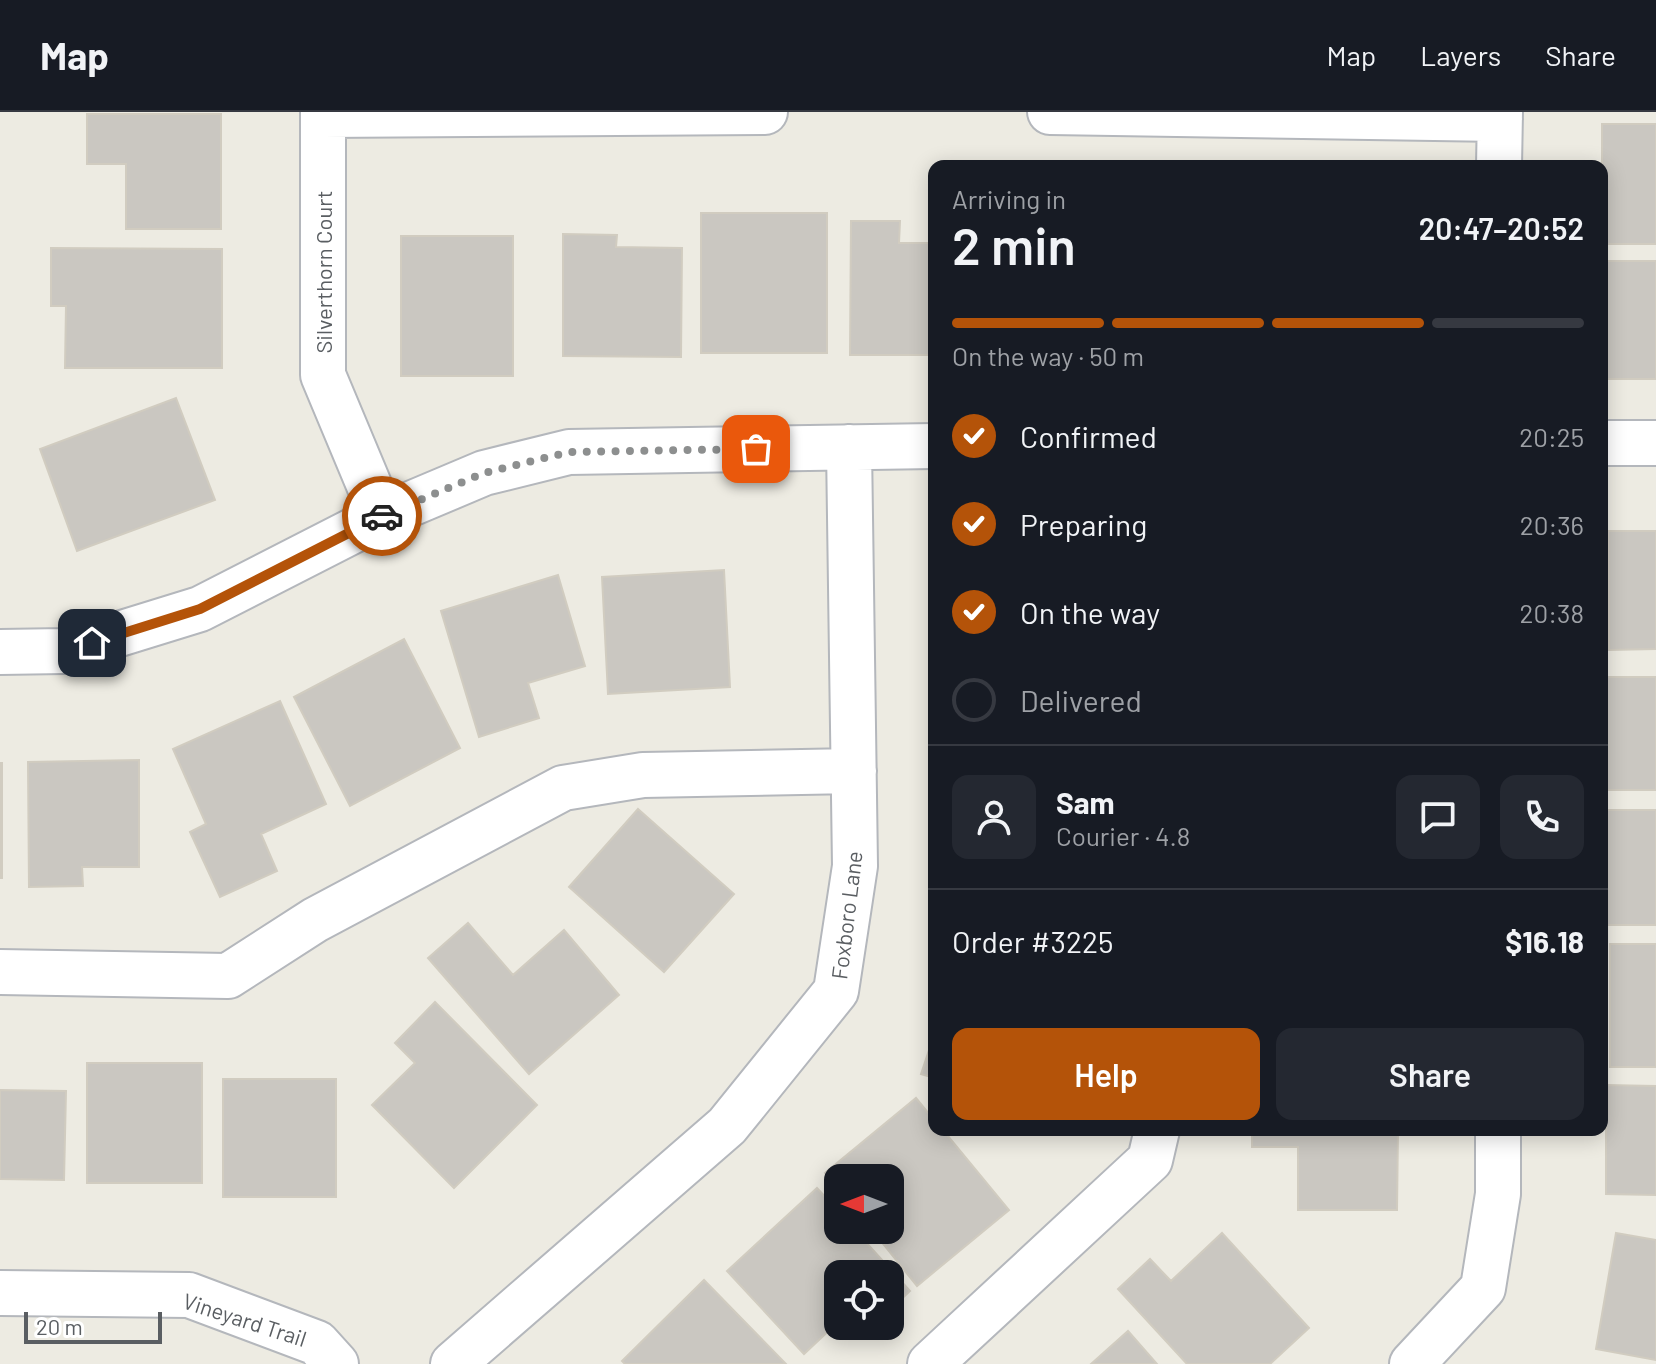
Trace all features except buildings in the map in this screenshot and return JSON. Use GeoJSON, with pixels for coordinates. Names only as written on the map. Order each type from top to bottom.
{"type":"FeatureCollection","features":[{"type":"Feature","properties":{"kind":"street"},"geometry":{"type":"LineString","coordinates":[[323,113],[765,112]]}},
{"type":"Feature","properties":{"kind":"street"},"geometry":{"type":"LineString","coordinates":[[1050,112],[1500,116],[1499,160]]}},
{"type":"Feature","properties":{"kind":"street","name":"Silverthorn Court"},"geometry":{"type":"LineString","coordinates":[[323,113],[323,375],[382,516]]}},
{"type":"Feature","properties":{"kind":"street"},"geometry":{"type":"LineString","coordinates":[[1608,443],[1656,443]]}},
{"type":"Feature","properties":{"kind":"street"},"geometry":{"type":"LineString","coordinates":[[0,652],[64,651],[200,609],[382,516],[484,473],[569,452],[928,446]]}},
{"type":"Feature","properties":{"kind":"street","name":"Foxboro Lane"},"geometry":{"type":"LineString","coordinates":[[453,1364],[727,1126],[836,991],[855,866],[849,447]]}},
{"type":"Feature","properties":{"kind":"street"},"geometry":{"type":"LineString","coordinates":[[0,972],[228,976],[315,920],[563,788],[643,775],[854,771]]}},
{"type":"Feature","properties":{"kind":"street"},"geometry":{"type":"LineString","coordinates":[[930,1364],[1150,1160],[1156,1136]]}},
{"type":"Feature","properties":{"kind":"street"},"geometry":{"type":"LineString","coordinates":[[1412,1364],[1483,1288],[1498,1194],[1498,1136]]}},
{"type":"Feature","properties":{"kind":"street","name":"Vineyard Trail"},"geometry":{"type":"LineString","coordinates":[[0,1293],[189,1295],[317,1343],[336,1364]]}},
{"type":"Feature","properties":{"kind":"way so far"},"geometry":{"type":"LineString","coordinates":[[382,516],[484,473],[569,452],[756,449]]}},
{"type":"Feature","properties":{"kind":"route"},"geometry":{"type":"LineString","coordinates":[[92,643],[200,609],[382,516]]}}]}
